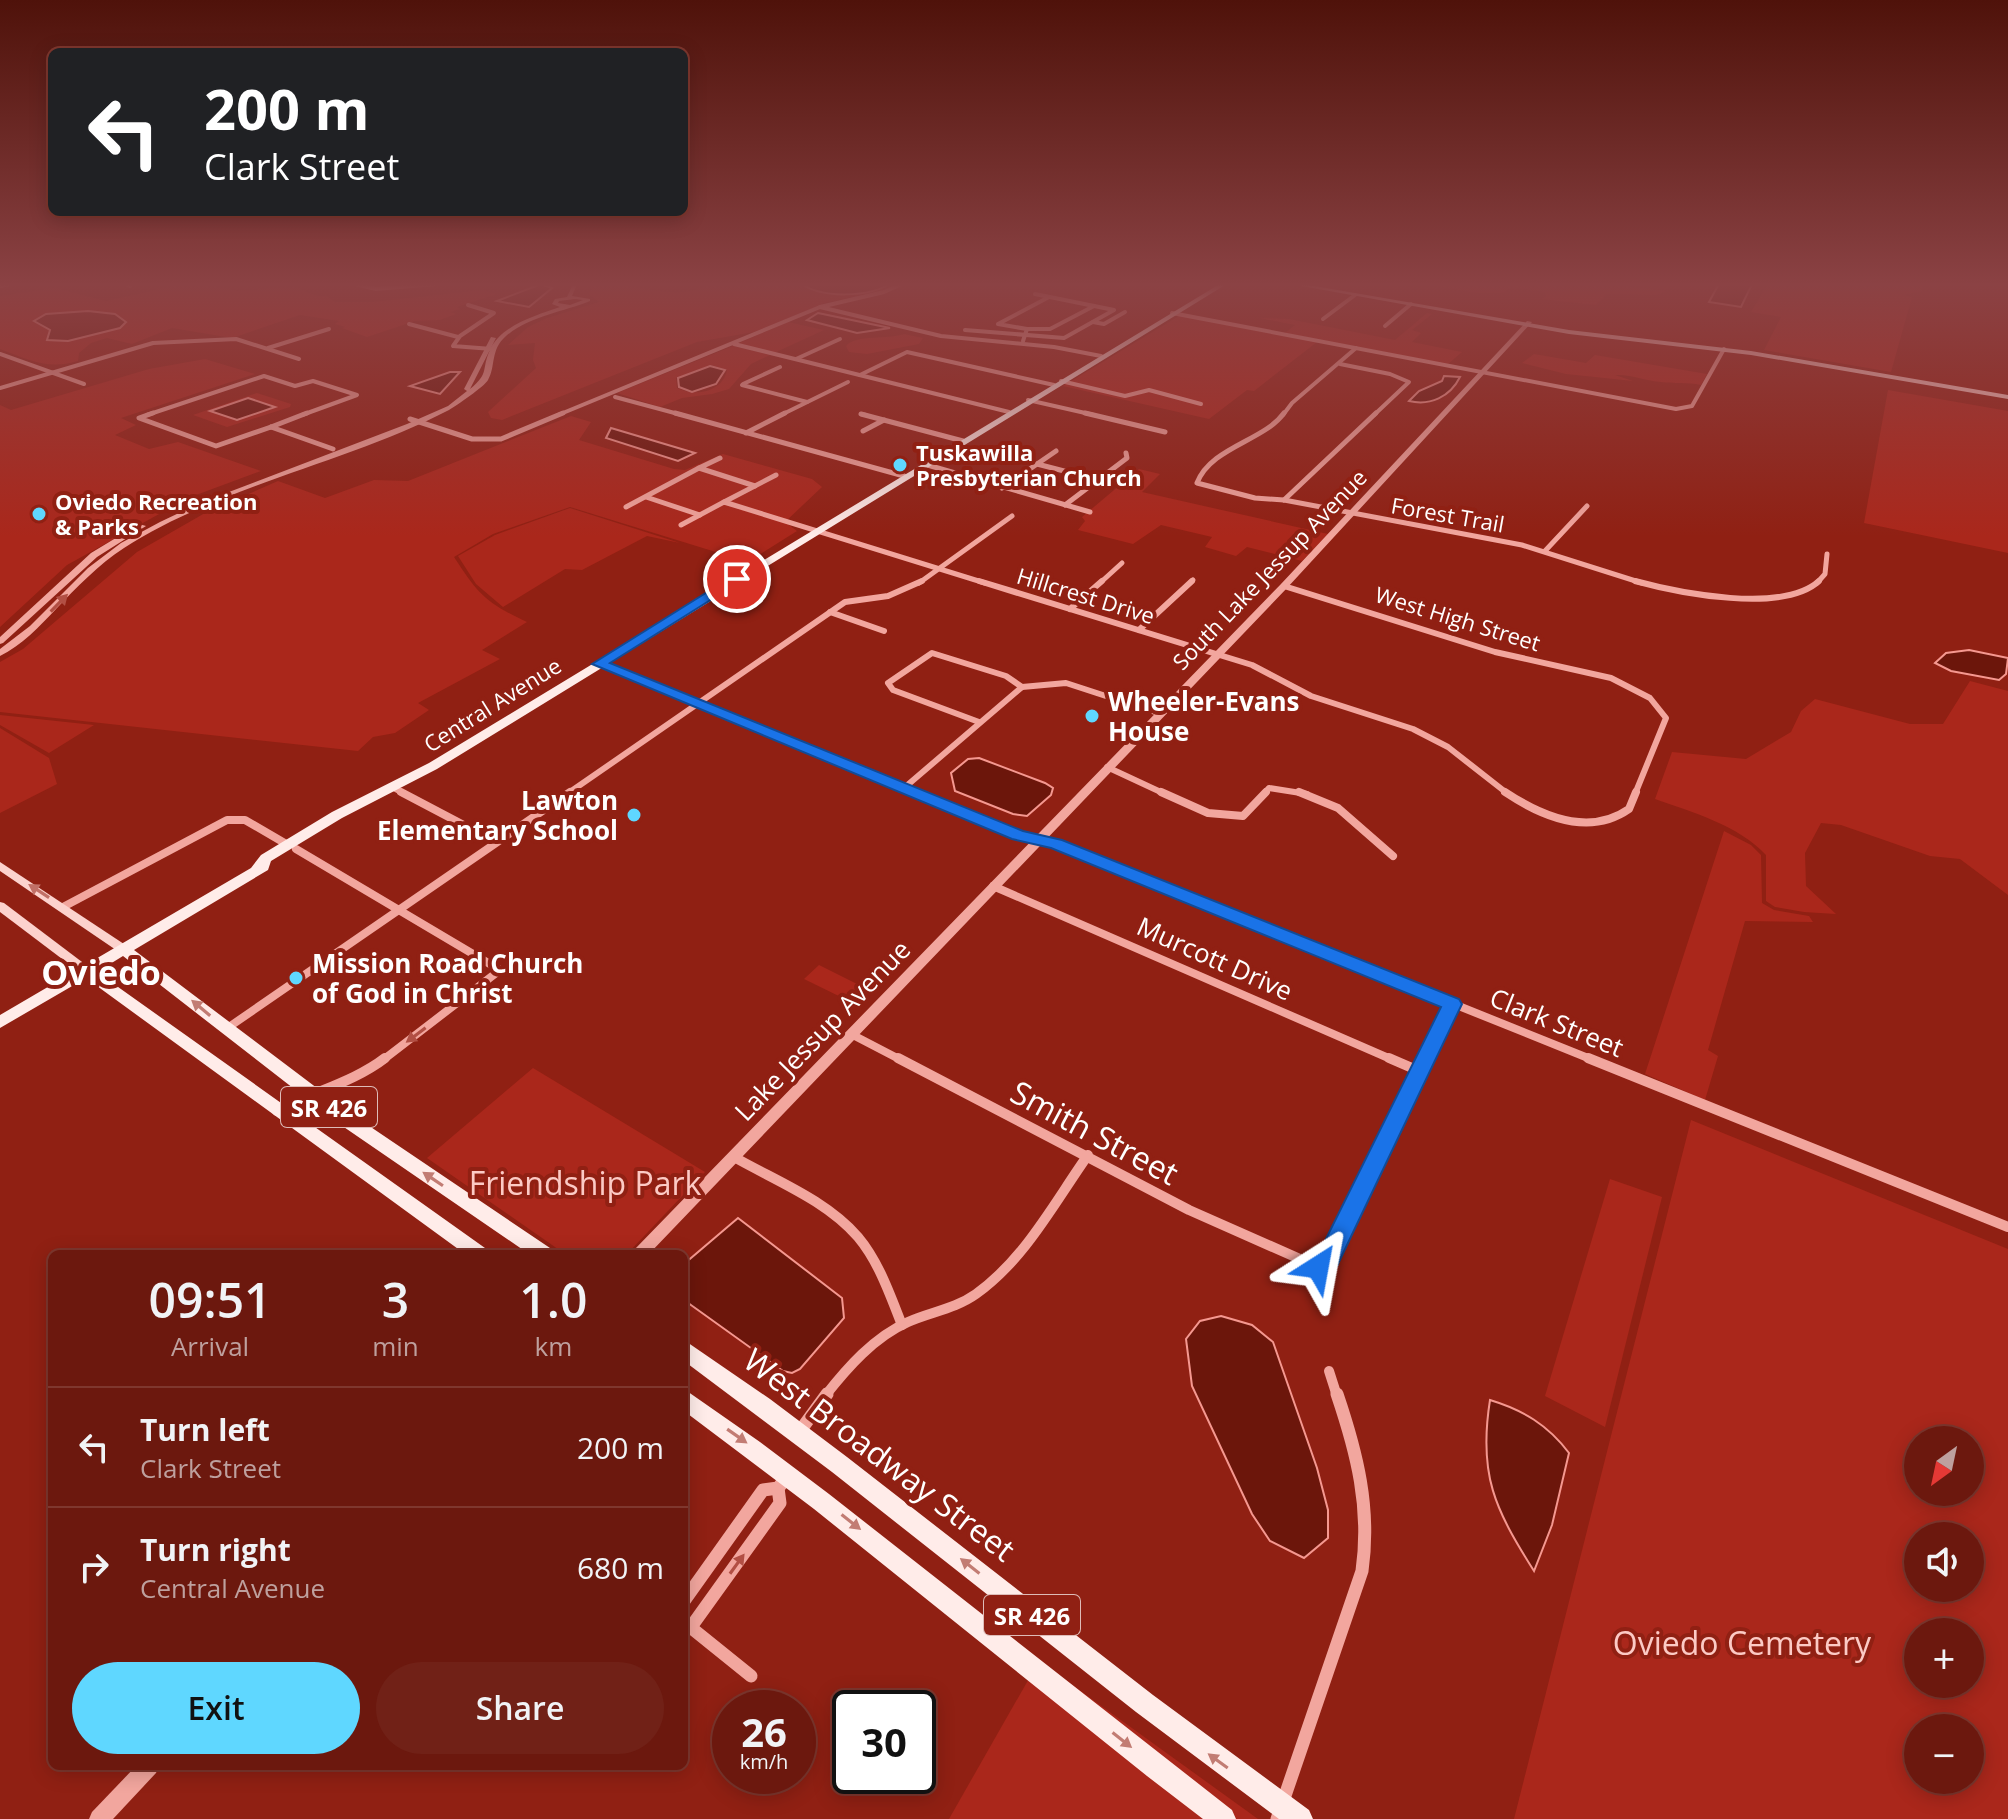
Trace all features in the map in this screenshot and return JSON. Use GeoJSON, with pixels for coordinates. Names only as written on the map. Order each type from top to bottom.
{"type":"FeatureCollection","features":[{"type":"Feature","properties":{"kind":"main road","name":"Central Avenue"},"geometry":{"type":"LineString","coordinates":[[0,1022],[261,863],[394,788],[1084,367]]}},
{"type":"Feature","properties":{"kind":"main road"},"geometry":{"type":"LineString","coordinates":[[1830,367],[2008,397]]}},
{"type":"Feature","properties":{"kind":"main road"},"geometry":{"type":"LineString","coordinates":[[0,866],[123,949]]}},
{"type":"Feature","properties":{"kind":"main road"},"geometry":{"type":"LineString","coordinates":[[0,906],[86,971]]}},
{"type":"Feature","properties":{"kind":"main road","name":"SR 426"},"geometry":{"type":"LineString","coordinates":[[123,949],[310,1093],[538,1250]]}},
{"type":"Feature","properties":{"kind":"main road","name":"SR 426"},"geometry":{"type":"LineString","coordinates":[[86,971],[473,1250]]}},
{"type":"Feature","properties":{"kind":"main road","name":"West Broadway Street"},"geometry":{"type":"LineString","coordinates":[[688,1352],[800,1431],[1286,1815]]}},
{"type":"Feature","properties":{"kind":"main road","name":"SR 426"},"geometry":{"type":"LineString","coordinates":[[688,1402],[784,1481],[904,1563],[983,1632],[1223,1819]]}},
{"type":"Feature","properties":{"kind":"street"},"geometry":{"type":"LineString","coordinates":[[37,367],[84,384]]}},
{"type":"Feature","properties":{"kind":"street"},"geometry":{"type":"LineString","coordinates":[[0,388],[69,367]]}},
{"type":"Feature","properties":{"kind":"street"},"geometry":{"type":"LineString","coordinates":[[0,653],[28,634],[106,556],[129,542],[178,516],[357,445],[475,390],[489,367]]}},
{"type":"Feature","properties":{"kind":"street"},"geometry":{"type":"LineString","coordinates":[[0,641],[94,555],[125,535],[184,507],[413,420],[472,439],[501,439],[677,367]]}},
{"type":"Feature","properties":{"kind":"street"},"geometry":{"type":"LineString","coordinates":[[780,367],[742,385],[808,402]]}},
{"type":"Feature","properties":{"kind":"street"},"geometry":{"type":"LineString","coordinates":[[825,367],[1009,412]]}},
{"type":"Feature","properties":{"kind":"street"},"geometry":{"type":"LineString","coordinates":[[860,375],[877,367]]}},
{"type":"Feature","properties":{"kind":"street"},"geometry":{"type":"LineString","coordinates":[[980,367],[1125,396],[1149,390],[1201,404]]}},
{"type":"Feature","properties":{"kind":"street","name":"Forest Trail"},"geometry":{"type":"LineString","coordinates":[[1336,367],[1292,403],[1278,422],[1244,439],[1197,481],[1236,494],[1284,500],[1545,551],[1677,591],[1766,597],[1793,595],[1816,585],[1828,574],[1827,554]]}},
{"type":"Feature","properties":{"kind":"street"},"geometry":{"type":"LineString","coordinates":[[1284,500],[1409,382],[1390,374],[1354,367]]}},
{"type":"Feature","properties":{"kind":"street"},"geometry":{"type":"LineString","coordinates":[[1455,367],[1683,409],[1692,406],[1714,367]]}},
{"type":"Feature","properties":{"kind":"street","name":"South Lake Jessup Avenue"},"geometry":{"type":"LineString","coordinates":[[1038,839],[1284,586],[1487,367]]}},
{"type":"Feature","properties":{"kind":"street"},"geometry":{"type":"LineString","coordinates":[[271,427],[357,395],[313,381],[295,386],[264,376],[139,418],[216,446],[271,427],[333,449],[357,445]]}},
{"type":"Feature","properties":{"kind":"street"},"geometry":{"type":"LineString","coordinates":[[745,434],[848,382]]}},
{"type":"Feature","properties":{"kind":"street"},"geometry":{"type":"LineString","coordinates":[[615,397],[904,476]]}},
{"type":"Feature","properties":{"kind":"street"},"geometry":{"type":"LineString","coordinates":[[1028,400],[1165,432]]}},
{"type":"Feature","properties":{"kind":"street"},"geometry":{"type":"LineString","coordinates":[[861,414],[963,441]]}},
{"type":"Feature","properties":{"kind":"street"},"geometry":{"type":"LineString","coordinates":[[863,431],[884,420]]}},
{"type":"Feature","properties":{"kind":"street"},"geometry":{"type":"LineString","coordinates":[[1002,488],[1056,451]]}},
{"type":"Feature","properties":{"kind":"street"},"geometry":{"type":"LineString","coordinates":[[1065,505],[1127,458],[1126,453]]}},
{"type":"Feature","properties":{"kind":"street"},"geometry":{"type":"LineString","coordinates":[[626,507],[720,458]]}},
{"type":"Feature","properties":{"kind":"street"},"geometry":{"type":"LineString","coordinates":[[926,463],[1090,512]]}},
{"type":"Feature","properties":{"kind":"street"},"geometry":{"type":"LineString","coordinates":[[1037,464],[1099,480]]}},
{"type":"Feature","properties":{"kind":"street"},"geometry":{"type":"LineString","coordinates":[[699,468],[755,486]]}},
{"type":"Feature","properties":{"kind":"street"},"geometry":{"type":"LineString","coordinates":[[681,525],[776,475]]}},
{"type":"Feature","properties":{"kind":"street"},"geometry":{"type":"LineString","coordinates":[[646,497],[700,515]]}},
{"type":"Feature","properties":{"kind":"street","name":"Hillcrest Drive"},"geometry":{"type":"LineString","coordinates":[[724,502],[1266,672],[1312,696],[1428,736],[1517,802],[1562,821],[1586,823],[1622,815],[1634,801],[1654,753]]}},
{"type":"Feature","properties":{"kind":"street"},"geometry":{"type":"LineString","coordinates":[[1545,551],[1587,506]]}},
{"type":"Feature","properties":{"kind":"street"},"geometry":{"type":"LineString","coordinates":[[226,1029],[830,612],[856,598],[903,591],[1012,516]]}},
{"type":"Feature","properties":{"kind":"street"},"geometry":{"type":"LineString","coordinates":[[1070,609],[1122,563]]}},
{"type":"Feature","properties":{"kind":"street"},"geometry":{"type":"LineString","coordinates":[[1139,630],[1193,580]]}},
{"type":"Feature","properties":{"kind":"street","name":"West High Street"},"geometry":{"type":"LineString","coordinates":[[1284,586],[1495,652],[1583,670],[1629,686],[1650,698],[1666,718],[1654,753]]}},
{"type":"Feature","properties":{"kind":"street"},"geometry":{"type":"LineString","coordinates":[[830,612],[884,631]]}},
{"type":"Feature","properties":{"kind":"street"},"geometry":{"type":"LineString","coordinates":[[979,722],[893,690],[888,683],[932,653],[1006,676],[1022,687]]}},
{"type":"Feature","properties":{"kind":"street","name":"Clark Street"},"geometry":{"type":"LineString","coordinates":[[599,664],[1018,835],[1038,839],[2008,1227]]}},
{"type":"Feature","properties":{"kind":"street"},"geometry":{"type":"LineString","coordinates":[[904,788],[1022,687],[1066,683],[1158,713]]}},
{"type":"Feature","properties":{"kind":"street"},"geometry":{"type":"LineString","coordinates":[[1107,767],[1208,813],[1243,816],[1269,788],[1284,788],[1340,807],[1393,856]]}},
{"type":"Feature","properties":{"kind":"street"},"geometry":{"type":"LineString","coordinates":[[394,788],[496,842]]}},
{"type":"Feature","properties":{"kind":"street"},"geometry":{"type":"LineString","coordinates":[[63,907],[221,821],[245,820],[500,970],[371,1069],[310,1093],[277,1111]]}},
{"type":"Feature","properties":{"kind":"street","name":"Lake Jessup Avenue"},"geometry":{"type":"LineString","coordinates":[[644,1250],[1038,839]]}},
{"type":"Feature","properties":{"kind":"street","name":"Murcott Drive"},"geometry":{"type":"LineString","coordinates":[[993,886],[1419,1071]]}},
{"type":"Feature","properties":{"kind":"street"},"geometry":{"type":"LineString","coordinates":[[1419,1071],[1452,1004]]}},
{"type":"Feature","properties":{"kind":"street","name":"Smith Street"},"geometry":{"type":"LineString","coordinates":[[851,1034],[1088,1155],[1202,1219],[1231,1227],[1298,1263],[1318,1267],[1328,1259],[1419,1071]]}},
{"type":"Feature","properties":{"kind":"street"},"geometry":{"type":"LineString","coordinates":[[800,1431],[832,1387],[861,1355],[902,1325],[945,1313],[977,1294],[1006,1270],[1088,1155]]}},
{"type":"Feature","properties":{"kind":"street"},"geometry":{"type":"LineString","coordinates":[[734,1157],[803,1197],[856,1235],[874,1259],[902,1325]]}},
{"type":"Feature","properties":{"kind":"street"},"geometry":{"type":"LineString","coordinates":[[1286,1815],[1362,1571],[1368,1542],[1360,1464],[1329,1371]]}},
{"type":"Feature","properties":{"kind":"street"},"geometry":{"type":"LineString","coordinates":[[688,1595],[763,1490],[784,1481]]}},
{"type":"Feature","properties":{"kind":"street"},"geometry":{"type":"LineString","coordinates":[[751,1676],[688,1624],[780,1503],[784,1481]]}},
{"type":"Feature","properties":{"kind":"street"},"geometry":{"type":"LineString","coordinates":[[102,1818],[145,1770]]}},
{"type":"Feature","properties":{"kind":"green space"},"geometry":{"type":"Polygon","coordinates":[[[231,367],[255,374],[121,418],[136,425],[115,435],[149,449],[178,442],[261,471],[188,498],[67,565],[0,627],[0,405],[11,410],[149,369],[231,367]]]}},
{"type":"Feature","properties":{"kind":"green space"},"geometry":{"type":"Polygon","coordinates":[[[635,367],[502,420],[491,418],[488,412],[536,368],[635,367]]]}},
{"type":"Feature","properties":{"kind":"green space"},"geometry":{"type":"Polygon","coordinates":[[[681,367],[706,367],[676,378],[677,388],[692,392],[707,391],[720,383],[727,370],[717,367],[748,367],[729,389],[682,398],[660,407],[617,393],[681,367]]]}},
{"type":"Feature","properties":{"kind":"green space"},"geometry":{"type":"Polygon","coordinates":[[[1095,367],[1285,367],[1254,391],[1247,390],[1209,419],[1063,386],[1095,367]]]}},
{"type":"Feature","properties":{"kind":"green space"},"geometry":{"type":"Polygon","coordinates":[[[1538,367],[1665,367],[1707,374],[1701,385],[1621,375],[1615,375],[1633,381],[1566,374],[1538,367]]]}},
{"type":"Feature","properties":{"kind":"green space"},"geometry":{"type":"Polygon","coordinates":[[[1861,367],[1892,367],[1891,372],[1861,367]]]}},
{"type":"Feature","properties":{"kind":"green space"},"geometry":{"type":"Polygon","coordinates":[[[1888,390],[2008,411],[2008,553],[1864,523],[1888,390]]]}},
{"type":"Feature","properties":{"kind":"green space"},"geometry":{"type":"Polygon","coordinates":[[[257,393],[291,404],[290,407],[227,427],[193,415],[257,393]]]}},
{"type":"Feature","properties":{"kind":"green space"},"geometry":{"type":"Polygon","coordinates":[[[571,416],[591,422],[579,440],[674,469],[685,470],[723,454],[812,479],[822,487],[785,522],[797,531],[754,558],[719,553],[570,507],[493,534],[454,557],[484,596],[527,622],[482,650],[500,659],[418,703],[429,710],[395,733],[373,737],[358,751],[0,712],[0,662],[23,649],[137,552],[205,513],[278,481],[325,498],[374,480],[408,481],[571,416]]]}},
{"type":"Feature","properties":{"kind":"green space"},"geometry":{"type":"Polygon","coordinates":[[[1139,469],[1160,474],[1142,492],[1328,534],[1302,561],[1247,547],[1236,556],[1205,547],[1212,537],[1161,525],[1133,544],[1078,530],[1085,521],[1082,517],[1139,469]]]}},
{"type":"Feature","properties":{"kind":"green space"},"geometry":{"type":"Polygon","coordinates":[[[570,508],[680,543],[647,536],[582,570],[565,569],[503,607],[476,584],[458,556],[495,535],[570,508]]]}},
{"type":"Feature","properties":{"kind":"green space"},"geometry":{"type":"Polygon","coordinates":[[[1970,681],[2008,691],[2008,895],[1960,859],[1930,856],[1841,825],[1821,823],[1805,853],[1806,886],[1836,914],[1775,907],[1766,901],[1766,855],[1755,845],[1714,821],[1655,799],[1672,752],[1746,759],[1791,732],[1801,711],[1815,699],[1910,724],[1943,724],[1970,681]]]}},
{"type":"Feature","properties":{"kind":"green space"},"geometry":{"type":"Polygon","coordinates":[[[0,715],[94,725],[49,753],[0,725],[0,715]]]}},
{"type":"Feature","properties":{"kind":"green space"},"geometry":{"type":"Polygon","coordinates":[[[0,728],[49,758],[57,784],[0,813],[0,728]]]}},
{"type":"Feature","properties":{"kind":"green space"},"geometry":{"type":"Polygon","coordinates":[[[1724,831],[1751,845],[1761,855],[1762,903],[1774,910],[1809,916],[1813,922],[1745,921],[1708,1050],[1718,1056],[1705,1100],[1645,1074],[1724,831]]]}},
{"type":"Feature","properties":{"kind":"green space"},"geometry":{"type":"Polygon","coordinates":[[[819,965],[867,989],[853,1003],[804,979],[819,965]]]}},
{"type":"Feature","properties":{"kind":"green space","name":"Friendship Park"},"geometry":{"type":"Polygon","coordinates":[[[533,1068],[705,1172],[631,1250],[559,1250],[427,1158],[533,1068]]]}},
{"type":"Feature","properties":{"kind":"green space","name":"Oviedo Cemetery"},"geometry":{"type":"Polygon","coordinates":[[[1691,1120],[2008,1249],[2008,1819],[1514,1819],[1691,1120]]]}},
{"type":"Feature","properties":{"kind":"green space"},"geometry":{"type":"Polygon","coordinates":[[[1610,1179],[1662,1197],[1605,1427],[1545,1396],[1610,1179]]]}},
{"type":"Feature","properties":{"kind":"green space"},"geometry":{"type":"Polygon","coordinates":[[[1039,1661],[1258,1819],[949,1819],[1039,1661]]]}},
{"type":"Feature","properties":{"kind":"shaded area"},"geometry":{"type":"Polygon","coordinates":[[[708,367],[725,370],[716,384],[692,392],[679,387],[678,378],[708,367]]]}},
{"type":"Feature","properties":{"kind":"shaded area"},"geometry":{"type":"Polygon","coordinates":[[[450,372],[460,372],[440,394],[410,386],[450,372]]]}},
{"type":"Feature","properties":{"kind":"shaded area"},"geometry":{"type":"Polygon","coordinates":[[[1444,376],[1460,377],[1445,395],[1432,401],[1409,401],[1419,391],[1442,381],[1444,376]]]}},
{"type":"Feature","properties":{"kind":"shaded area"},"geometry":{"type":"Polygon","coordinates":[[[248,398],[275,407],[237,420],[210,411],[248,398]]]}},
{"type":"Feature","properties":{"kind":"shaded area"},"geometry":{"type":"Polygon","coordinates":[[[611,428],[695,453],[678,461],[606,438],[611,428]]]}},
{"type":"Feature","properties":{"kind":"shaded area"},"geometry":{"type":"Polygon","coordinates":[[[1969,650],[2008,658],[2006,674],[1999,680],[1951,671],[1935,663],[1946,653],[1969,650]]]}},
{"type":"Feature","properties":{"kind":"shaded area"},"geometry":{"type":"Polygon","coordinates":[[[979,758],[1045,783],[1053,788],[1051,795],[1027,816],[1013,814],[955,791],[951,773],[968,759],[979,758]]]}},
{"type":"Feature","properties":{"kind":"shaded area"},"geometry":{"type":"Polygon","coordinates":[[[738,1218],[842,1298],[844,1318],[800,1369],[792,1373],[783,1371],[688,1303],[688,1261],[738,1218]]]}},
{"type":"Feature","properties":{"kind":"shaded area"},"geometry":{"type":"Polygon","coordinates":[[[1221,1316],[1252,1325],[1273,1342],[1317,1468],[1328,1510],[1328,1538],[1304,1558],[1270,1541],[1252,1514],[1192,1386],[1186,1339],[1200,1321],[1221,1316]]]}},
{"type":"Feature","properties":{"kind":"shaded area"},"geometry":{"type":"Polygon","coordinates":[[[1490,1400],[1534,1420],[1569,1453],[1552,1525],[1534,1571],[1509,1529],[1488,1471],[1486,1450],[1490,1400]]]}},
{"type":"Feature","properties":{"kind":"place","name":"Tuskawilla Presbyterian Church"},"geometry":{"type":"Point","coordinates":[900,465]}},
{"type":"Feature","properties":{"kind":"place","name":"Oviedo Recreation & Parks"},"geometry":{"type":"Point","coordinates":[39,514]}},
{"type":"Feature","properties":{"kind":"place","name":"Wheeler-Evans House"},"geometry":{"type":"Point","coordinates":[1092,716]}},
{"type":"Feature","properties":{"kind":"place","name":"Lawton Elementary School"},"geometry":{"type":"Point","coordinates":[634,815]}},
{"type":"Feature","properties":{"kind":"place","name":"Mission Road Church of God in Christ"},"geometry":{"type":"Point","coordinates":[296,978]}},
{"type":"Feature","properties":{"kind":"district","name":"Oviedo"},"geometry":{"type":"Point","coordinates":[101,972]}},
{"type":"Feature","properties":{"kind":"route"},"geometry":{"type":"LineString","coordinates":[[737,579],[599,664],[1018,835],[1056,844],[1452,1004],[1328,1259],[1318,1267]]}}]}
